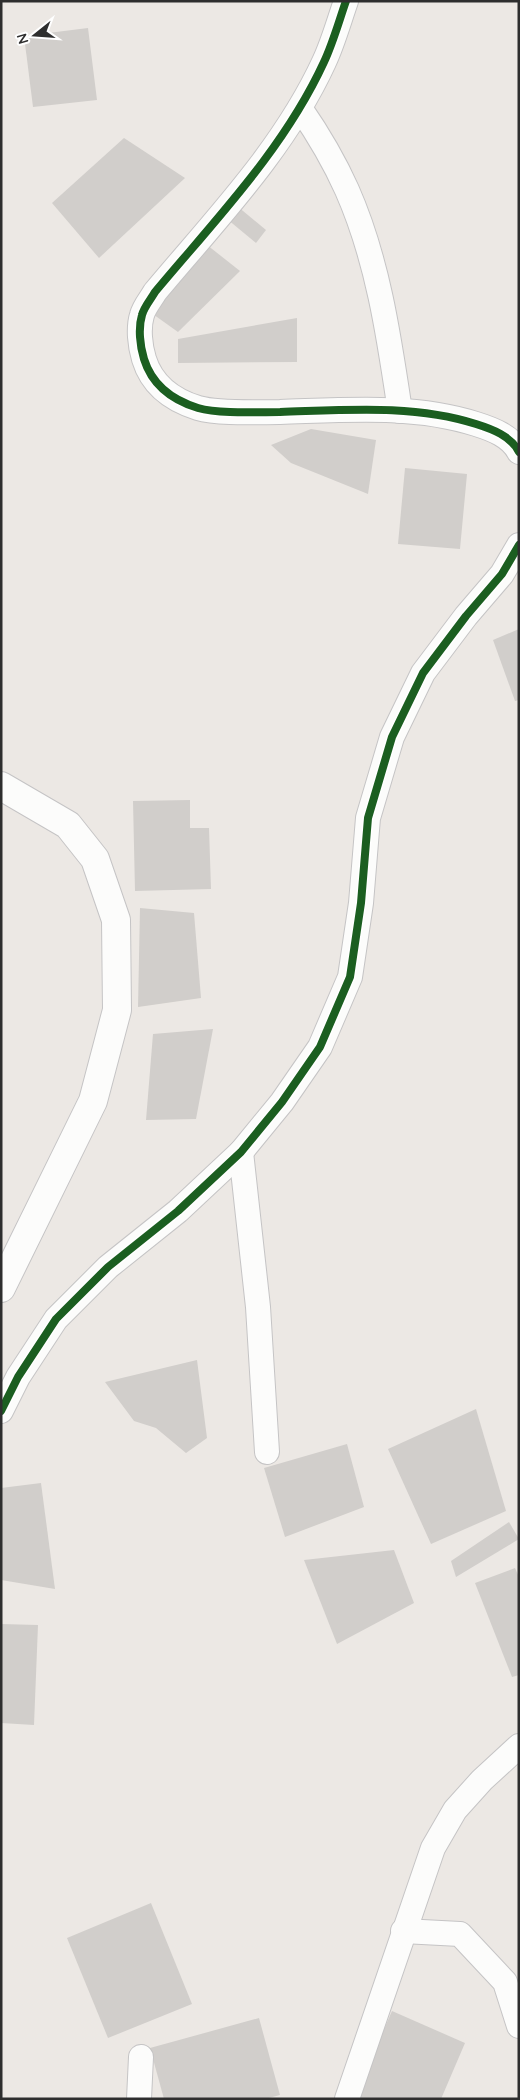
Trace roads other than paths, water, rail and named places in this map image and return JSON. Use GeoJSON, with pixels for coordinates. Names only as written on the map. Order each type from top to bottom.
{"type":"FeatureCollection","features":[{"type":"Feature","properties":{"kind":"street"},"geometry":{"type":"LineString","coordinates":[[346,1],[324,62],[300,108],[259,168],[155,292],[142,315],[140,346],[148,371],[157,385],[175,398],[199,408],[248,412],[381,410],[455,417],[490,429],[514,443],[519,452]]}},
{"type":"Feature","properties":{"kind":"street"},"geometry":{"type":"LineString","coordinates":[[300,108],[322,142],[348,191],[367,248],[386,319],[400,412]]}},
{"type":"Feature","properties":{"kind":"street"},"geometry":{"type":"LineString","coordinates":[[1,1411],[18,1376],[56,1320],[108,1267],[178,1211],[241,1152],[282,1102],[320,1047],[350,977],[361,903],[368,818],[392,737],[423,673],[466,616],[502,574],[519,546]]}},
{"type":"Feature","properties":{"kind":"street"},"geometry":{"type":"LineString","coordinates":[[1,786],[68,825],[95,859],[116,920],[117,1010],[93,1101],[1,1288]]}},
{"type":"Feature","properties":{"kind":"street"},"geometry":{"type":"LineString","coordinates":[[241,1152],[258,1306],[267,1452]]}},
{"type":"Feature","properties":{"kind":"street"},"geometry":{"type":"LineString","coordinates":[[347,2099],[433,1848],[455,1810],[482,1780],[519,1746]]}},
{"type":"Feature","properties":{"kind":"street"},"geometry":{"type":"LineString","coordinates":[[404,1931],[460,1934],[504,1982],[519,2026]]}},
{"type":"Feature","properties":{"kind":"street"},"geometry":{"type":"LineString","coordinates":[[139,2099],[141,2057]]}}]}
